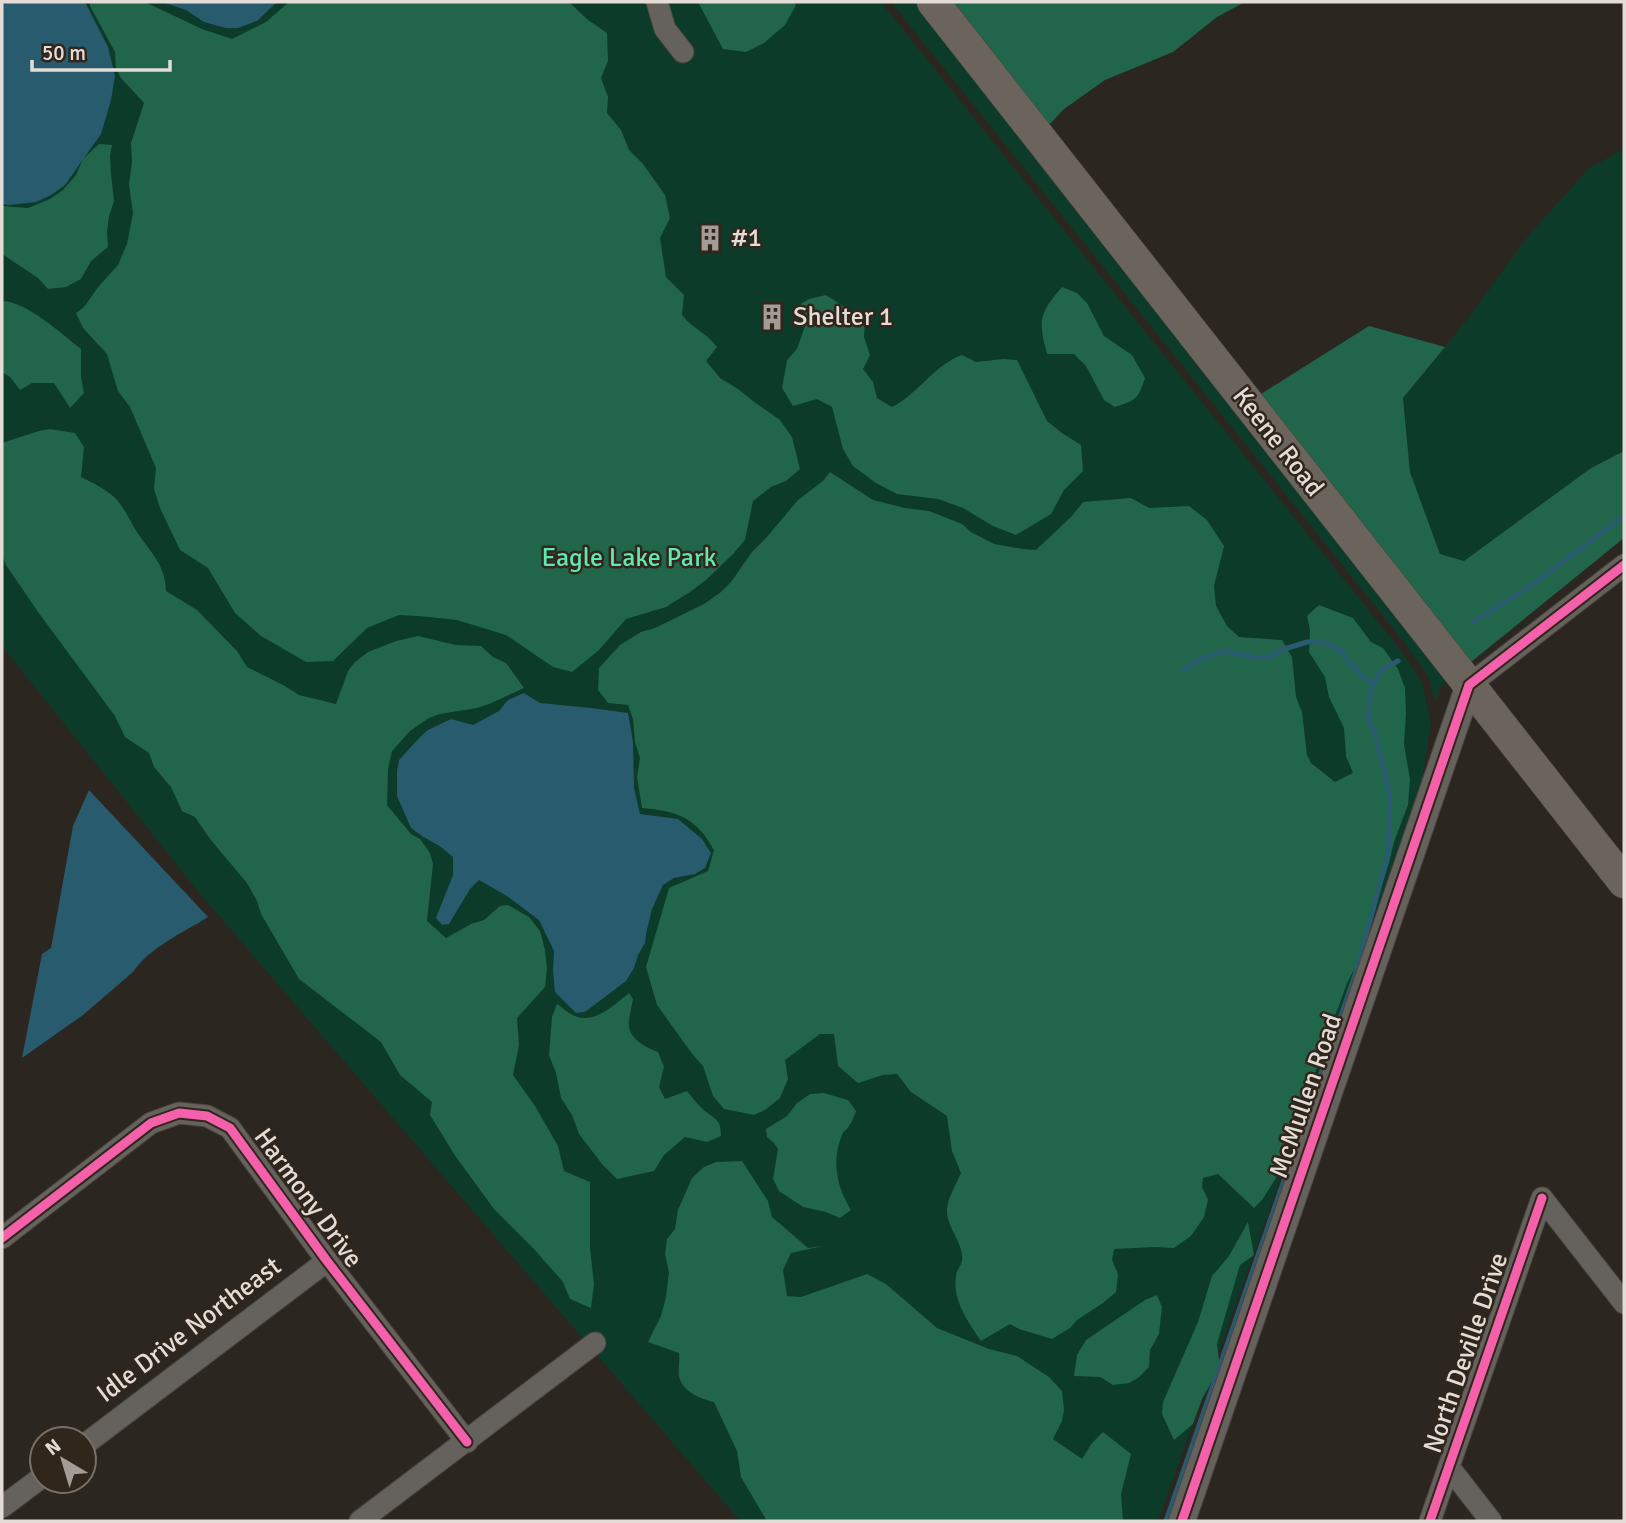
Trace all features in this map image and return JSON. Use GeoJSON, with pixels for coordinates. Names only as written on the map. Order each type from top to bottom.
{"type":"FeatureCollection","features":[{"type":"Feature","properties":{"kind":"main road","name":"Keene Road"},"geometry":{"type":"LineString","coordinates":[[933,2],[1624,882]]}},
{"type":"Feature","properties":{"kind":"street"},"geometry":{"type":"LineString","coordinates":[[657,2],[665,29],[683,52]]}},
{"type":"Feature","properties":{"kind":"street"},"geometry":{"type":"LineString","coordinates":[[1469,685],[1624,565]]}},
{"type":"Feature","properties":{"kind":"street","name":"McMullen Road"},"geometry":{"type":"LineString","coordinates":[[1182,1521],[1469,685]]}},
{"type":"Feature","properties":{"kind":"street","name":"Harmony Drive"},"geometry":{"type":"LineString","coordinates":[[2,1238],[151,1123],[179,1113],[207,1116],[230,1128],[327,1261],[467,1441]]}},
{"type":"Feature","properties":{"kind":"street","name":"North Deville Drive"},"geometry":{"type":"LineString","coordinates":[[1430,1521],[1542,1198],[1624,1303]]}},
{"type":"Feature","properties":{"kind":"street","name":"Idle Drive Northeast"},"geometry":{"type":"LineString","coordinates":[[98,1434],[327,1261]]}},
{"type":"Feature","properties":{"kind":"street"},"geometry":{"type":"LineString","coordinates":[[360,1521],[595,1343]]}},
{"type":"Feature","properties":{"kind":"street"},"geometry":{"type":"LineString","coordinates":[[1449,1467],[1491,1521]]}},
{"type":"Feature","properties":{"kind":"street"},"geometry":{"type":"LineString","coordinates":[[2,1507],[28,1488]]}},
{"type":"Feature","properties":{"kind":"green space","name":"Eagle Lake Park"},"geometry":{"type":"Polygon","coordinates":[[[2,2],[881,2],[1398,647],[1422,682],[1431,724],[1421,787],[1158,1521],[740,1521],[201,895],[2,646],[2,2]]]}},
{"type":"Feature","properties":{"kind":"green space"},"geometry":{"type":"Polygon","coordinates":[[[90,2],[145,2],[202,29],[232,39],[266,22],[289,2],[569,2],[607,33],[608,61],[601,78],[608,97],[607,113],[621,130],[629,150],[643,164],[665,195],[670,218],[660,238],[666,277],[684,295],[682,315],[717,347],[706,361],[720,378],[780,420],[792,437],[800,469],[753,501],[745,540],[706,580],[666,607],[626,619],[599,650],[572,672],[553,667],[506,635],[457,620],[399,615],[367,628],[333,661],[306,662],[261,636],[235,613],[208,568],[180,550],[154,489],[156,468],[130,407],[118,391],[107,354],[83,328],[76,313],[118,265],[127,244],[133,213],[129,185],[131,143],[144,103],[116,69],[115,52],[90,2]]]}},
{"type":"Feature","properties":{"kind":"green space"},"geometry":{"type":"Polygon","coordinates":[[[698,2],[794,2],[796,5],[785,25],[764,43],[746,52],[723,49],[698,2]]]}},
{"type":"Feature","properties":{"kind":"green space"},"geometry":{"type":"Polygon","coordinates":[[[891,2],[920,2],[1451,678],[1437,689],[1439,691],[1435,702],[1429,678],[1404,642],[891,2]]]}},
{"type":"Feature","properties":{"kind":"green space"},"geometry":{"type":"Polygon","coordinates":[[[944,2],[1245,2],[1217,17],[1173,52],[1105,80],[1064,109],[1045,129],[944,2]]]}},
{"type":"Feature","properties":{"kind":"green space"},"geometry":{"type":"Polygon","coordinates":[[[99,144],[112,145],[110,156],[114,201],[109,216],[108,247],[91,261],[81,279],[66,287],[48,289],[38,278],[2,254],[2,206],[28,208],[50,199],[63,190],[76,175],[83,159],[99,144]]]}},
{"type":"Feature","properties":{"kind":"green space"},"geometry":{"type":"Polygon","coordinates":[[[1624,149],[1624,451],[1591,468],[1464,562],[1440,554],[1410,472],[1403,398],[1465,322],[1529,235],[1589,168],[1624,149]]]}},
{"type":"Feature","properties":{"kind":"green space"},"geometry":{"type":"Polygon","coordinates":[[[1062,287],[1077,293],[1087,303],[1104,336],[1132,355],[1145,378],[1138,395],[1132,400],[1115,407],[1104,400],[1086,366],[1074,354],[1047,354],[1042,318],[1062,287]]]}},
{"type":"Feature","properties":{"kind":"green space"},"geometry":{"type":"Polygon","coordinates":[[[826,295],[865,323],[864,337],[870,355],[863,369],[873,382],[877,398],[892,407],[943,366],[962,355],[976,362],[1017,360],[1047,421],[1081,445],[1083,471],[1064,490],[1051,514],[1016,535],[993,526],[963,508],[938,499],[897,494],[853,466],[843,449],[832,407],[817,399],[793,406],[782,388],[787,360],[797,349],[806,323],[794,308],[809,299],[826,295]]]}},
{"type":"Feature","properties":{"kind":"green space"},"geometry":{"type":"Polygon","coordinates":[[[2,301],[12,302],[33,312],[81,349],[84,393],[70,408],[54,383],[32,383],[20,390],[10,377],[2,372],[2,301]]]}},
{"type":"Feature","properties":{"kind":"green space"},"geometry":{"type":"Polygon","coordinates":[[[1369,326],[1445,347],[1403,398],[1410,472],[1440,554],[1464,561],[1591,468],[1624,451],[1624,538],[1466,666],[1256,397],[1369,326]]]}},
{"type":"Feature","properties":{"kind":"green space"},"geometry":{"type":"Polygon","coordinates":[[[50,429],[75,433],[84,447],[81,477],[117,500],[160,565],[166,591],[197,610],[237,651],[247,667],[299,695],[336,704],[348,671],[354,663],[368,652],[418,636],[456,645],[481,646],[493,657],[506,663],[524,688],[477,708],[429,718],[410,731],[392,751],[388,769],[387,805],[430,853],[433,864],[427,921],[446,938],[484,920],[500,906],[508,905],[529,917],[540,931],[547,969],[545,987],[517,1018],[519,1045],[513,1075],[558,1146],[564,1171],[590,1182],[590,1249],[594,1284],[591,1308],[570,1299],[563,1282],[494,1209],[456,1157],[430,1115],[432,1102],[400,1075],[381,1042],[299,979],[261,914],[247,883],[195,817],[182,811],[171,787],[154,767],[149,753],[125,737],[115,716],[6,565],[2,555],[2,443],[50,429]]]}},
{"type":"Feature","properties":{"kind":"green space"},"geometry":{"type":"Polygon","coordinates":[[[830,472],[873,500],[929,511],[962,524],[994,544],[1023,549],[1036,550],[1083,502],[1131,498],[1149,508],[1189,506],[1207,520],[1224,546],[1214,586],[1216,606],[1227,626],[1239,637],[1282,640],[1292,657],[1307,755],[1311,763],[1335,782],[1353,773],[1346,756],[1344,728],[1329,697],[1325,677],[1309,652],[1310,630],[1307,616],[1319,605],[1353,618],[1371,642],[1383,648],[1398,669],[1405,688],[1404,744],[1410,779],[1408,805],[1357,964],[1328,1030],[1324,1049],[1276,1178],[1254,1208],[1218,1174],[1203,1178],[1202,1187],[1208,1200],[1204,1217],[1191,1236],[1174,1248],[1114,1249],[1112,1260],[1118,1274],[1116,1292],[1052,1339],[1010,1324],[981,1341],[962,1310],[955,1285],[962,1254],[947,1216],[950,1196],[961,1173],[952,1151],[947,1116],[911,1092],[897,1074],[883,1075],[858,1083],[838,1066],[834,1034],[820,1034],[785,1060],[788,1079],[780,1098],[765,1110],[754,1115],[724,1109],[713,1096],[703,1066],[657,1005],[646,967],[669,888],[708,871],[714,850],[703,833],[688,820],[666,811],[642,808],[637,777],[640,758],[633,719],[628,705],[608,703],[598,690],[599,668],[620,645],[641,632],[704,604],[721,592],[798,500],[823,481],[830,472]]]}},
{"type":"Feature","properties":{"kind":"green space"},"geometry":{"type":"Polygon","coordinates":[[[629,993],[633,999],[630,1032],[640,1043],[658,1052],[664,1067],[659,1087],[665,1099],[687,1091],[718,1122],[721,1136],[707,1142],[685,1137],[664,1155],[654,1171],[617,1179],[579,1134],[572,1115],[561,1098],[549,1055],[552,1017],[557,1004],[575,1016],[590,1017],[611,1008],[629,993]]]}},
{"type":"Feature","properties":{"kind":"green space"},"geometry":{"type":"Polygon","coordinates":[[[824,1093],[848,1100],[856,1111],[842,1135],[837,1155],[839,1183],[851,1210],[840,1218],[803,1207],[779,1191],[773,1179],[778,1149],[767,1137],[766,1129],[787,1116],[797,1103],[810,1094],[824,1093]]]}},
{"type":"Feature","properties":{"kind":"green space"},"geometry":{"type":"Polygon","coordinates":[[[742,1161],[768,1201],[772,1217],[808,1248],[823,1246],[791,1253],[783,1270],[787,1296],[801,1297],[867,1274],[886,1284],[937,1328],[989,1349],[1017,1356],[1049,1377],[1062,1391],[1064,1410],[1053,1439],[1082,1459],[1103,1432],[1131,1454],[1121,1494],[1123,1521],[767,1521],[741,1477],[737,1451],[714,1402],[698,1397],[681,1382],[679,1353],[648,1342],[661,1316],[666,1297],[669,1272],[665,1254],[667,1239],[675,1229],[678,1210],[692,1178],[704,1167],[716,1162],[742,1161]]]}},
{"type":"Feature","properties":{"kind":"green space"},"geometry":{"type":"Polygon","coordinates":[[[1248,1222],[1254,1255],[1240,1265],[1217,1344],[1220,1367],[1202,1399],[1193,1424],[1174,1440],[1162,1414],[1163,1402],[1198,1322],[1212,1276],[1229,1256],[1248,1222]]]}},
{"type":"Feature","properties":{"kind":"green space"},"geometry":{"type":"Polygon","coordinates":[[[1157,1295],[1162,1307],[1159,1334],[1150,1350],[1149,1367],[1138,1378],[1129,1383],[1113,1385],[1100,1377],[1074,1376],[1077,1355],[1086,1340],[1145,1300],[1157,1295]]]}},
{"type":"Feature","properties":{"kind":"water"},"geometry":{"type":"Polygon","coordinates":[[[2,2],[85,2],[108,47],[115,76],[101,134],[65,185],[36,202],[9,205],[2,204],[2,2]]]}},
{"type":"Feature","properties":{"kind":"water"},"geometry":{"type":"Polygon","coordinates":[[[162,2],[277,2],[257,21],[238,28],[226,28],[204,22],[186,10],[162,2]]]}},
{"type":"Feature","properties":{"kind":"water"},"geometry":{"type":"Polygon","coordinates":[[[524,693],[540,703],[628,713],[633,742],[634,788],[640,814],[678,819],[702,839],[711,853],[705,868],[695,874],[674,878],[663,885],[652,909],[645,943],[634,968],[626,981],[585,1012],[576,1013],[555,992],[554,951],[539,920],[507,896],[479,880],[470,889],[449,924],[442,925],[436,918],[453,875],[453,857],[411,828],[397,796],[399,760],[428,730],[451,719],[473,725],[499,711],[508,700],[524,693]]]}},
{"type":"Feature","properties":{"kind":"water"},"geometry":{"type":"Polygon","coordinates":[[[89,790],[208,917],[148,955],[133,972],[83,1015],[22,1058],[42,954],[51,948],[73,826],[89,790]]]}},
{"type":"Feature","properties":{"kind":"waterway"},"geometry":{"type":"LineString","coordinates":[[1474,621],[1529,587],[1624,516]]}},
{"type":"Feature","properties":{"kind":"waterway"},"geometry":{"type":"LineString","coordinates":[[1183,670],[1201,659],[1225,651],[1255,658],[1269,657],[1281,650],[1307,642],[1321,642],[1336,647],[1363,677],[1374,684]]}},
{"type":"Feature","properties":{"kind":"waterway"},"geometry":{"type":"LineString","coordinates":[[1166,1521],[1355,975],[1388,855],[1390,795],[1376,738],[1368,719],[1371,690],[1381,670],[1398,661]]}},
{"type":"Feature","properties":{"kind":"cycle path"},"geometry":{"type":"LineString","coordinates":[[1182,1521],[1469,685],[1624,565]]}},
{"type":"Feature","properties":{"kind":"cycle path"},"geometry":{"type":"LineString","coordinates":[[2,1238],[151,1123],[179,1113],[207,1116],[230,1128],[327,1261],[467,1442]]}},
{"type":"Feature","properties":{"kind":"cycle path"},"geometry":{"type":"LineString","coordinates":[[1430,1521],[1542,1198]]}},
{"type":"Feature","properties":{"kind":"place","name":"#1"},"geometry":{"type":"Point","coordinates":[710,238]}},
{"type":"Feature","properties":{"kind":"place","name":"Shelter 1"},"geometry":{"type":"Point","coordinates":[772,317]}}]}
